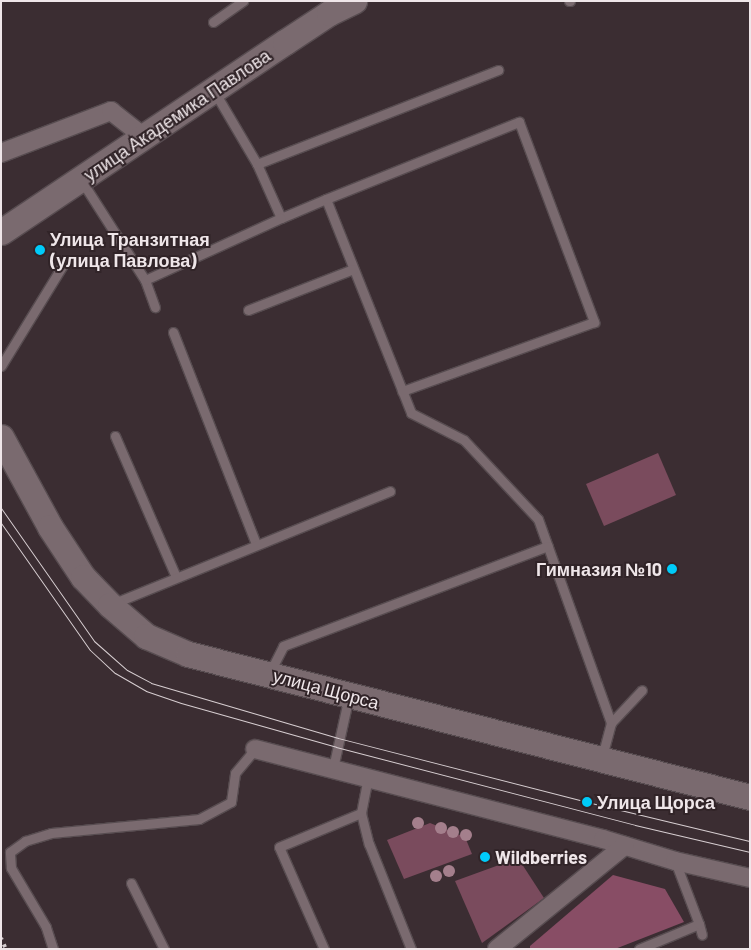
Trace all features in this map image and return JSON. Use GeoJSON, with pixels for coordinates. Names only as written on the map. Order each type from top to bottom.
{"type":"FeatureCollection","features":[{"type":"Feature","properties":{"kind":"main road","name":"улица Академика Павлова"},"geometry":{"type":"LineString","coordinates":[[1,232],[214,90],[327,7],[354,1]]}},
{"type":"Feature","properties":{"kind":"main road","name":"улица Щорса"},"geometry":{"type":"LineString","coordinates":[[1,437],[50,526],[83,576],[110,605],[146,636],[188,654],[750,797]]}},
{"type":"Feature","properties":{"kind":"street"},"geometry":{"type":"LineString","coordinates":[[1,153],[110,111],[144,137]]}},
{"type":"Feature","properties":{"kind":"street"},"geometry":{"type":"LineString","coordinates":[[255,749],[368,777],[675,861],[750,878]]}},
{"type":"Feature","properties":{"kind":"street"},"geometry":{"type":"LineString","coordinates":[[497,949],[624,846]]}},
{"type":"Feature","properties":{"kind":"lane"},"geometry":{"type":"LineString","coordinates":[[213,22],[243,1]]}},
{"type":"Feature","properties":{"kind":"lane"},"geometry":{"type":"LineString","coordinates":[[257,164],[498,70]]}},
{"type":"Feature","properties":{"kind":"lane"},"geometry":{"type":"LineString","coordinates":[[214,90],[257,164],[281,218]]}},
{"type":"Feature","properties":{"kind":"lane"},"geometry":{"type":"LineString","coordinates":[[145,280],[281,218],[519,122],[594,322],[402,391]]}},
{"type":"Feature","properties":{"kind":"lane"},"geometry":{"type":"LineString","coordinates":[[81,180],[145,280],[155,307]]}},
{"type":"Feature","properties":{"kind":"lane"},"geometry":{"type":"LineString","coordinates":[[326,199],[411,413],[464,440],[538,520],[611,723]]}},
{"type":"Feature","properties":{"kind":"lane"},"geometry":{"type":"LineString","coordinates":[[1,366],[64,263]]}},
{"type":"Feature","properties":{"kind":"lane"},"geometry":{"type":"LineString","coordinates":[[248,310],[353,269]]}},
{"type":"Feature","properties":{"kind":"lane"},"geometry":{"type":"LineString","coordinates":[[173,332],[256,544]]}},
{"type":"Feature","properties":{"kind":"lane"},"geometry":{"type":"LineString","coordinates":[[115,436],[176,576]]}},
{"type":"Feature","properties":{"kind":"lane"},"geometry":{"type":"LineString","coordinates":[[110,605],[176,576],[390,491]]}},
{"type":"Feature","properties":{"kind":"lane"},"geometry":{"type":"LineString","coordinates":[[269,674],[283,646],[548,546]]}},
{"type":"Feature","properties":{"kind":"lane"},"geometry":{"type":"LineString","coordinates":[[601,760],[611,723],[642,690]]}},
{"type":"Feature","properties":{"kind":"lane"},"geometry":{"type":"LineString","coordinates":[[333,768],[349,696]]}},
{"type":"Feature","properties":{"kind":"lane"},"geometry":{"type":"LineString","coordinates":[[53,949],[46,927],[12,868],[10,852],[25,840],[51,833],[199,820],[231,802],[235,773],[255,749]]}},
{"type":"Feature","properties":{"kind":"lane"},"geometry":{"type":"LineString","coordinates":[[368,777],[361,813],[369,844],[411,949]]}},
{"type":"Feature","properties":{"kind":"lane"},"geometry":{"type":"LineString","coordinates":[[324,949],[279,847],[361,813]]}},
{"type":"Feature","properties":{"kind":"lane"},"geometry":{"type":"LineString","coordinates":[[675,861],[702,934]]}},
{"type":"Feature","properties":{"kind":"lane"},"geometry":{"type":"LineString","coordinates":[[131,883],[164,949]]}},
{"type":"Feature","properties":{"kind":"lane"},"geometry":{"type":"LineString","coordinates":[[639,949],[698,924]]}},
{"type":"Feature","properties":{"kind":"shaded area"},"geometry":{"type":"Polygon","coordinates":[[[658,453],[676,495],[604,526],[586,484],[658,453]]]}},
{"type":"Feature","properties":{"kind":"shaded area"},"geometry":{"type":"Polygon","coordinates":[[[430,823],[465,837],[472,854],[404,879],[387,840],[430,823]]]}},
{"type":"Feature","properties":{"kind":"shaded area"},"geometry":{"type":"Polygon","coordinates":[[[518,858],[544,898],[482,943],[455,881],[518,858]]]}},
{"type":"Feature","properties":{"kind":"shaded area"},"geometry":{"type":"Polygon","coordinates":[[[613,875],[665,889],[684,922],[615,949],[530,949],[530,946],[613,875]]]}},
{"type":"Feature","properties":{"kind":"tram line"},"geometry":{"type":"LineString","coordinates":[[1,508],[94,641],[127,670],[151,683],[338,738],[587,802],[750,841]]}},
{"type":"Feature","properties":{"kind":"tram line"},"geometry":{"type":"LineString","coordinates":[[1,523],[90,650],[115,673],[146,691],[181,703],[336,747],[635,825],[750,852]]}},
{"type":"Feature","properties":{"kind":"railway"},"geometry":{"type":"LineString","coordinates":[[1,938],[6,949]]}},
{"type":"Feature","properties":{"kind":"place","name":"Улица Транзитная (улица Павлова)"},"geometry":{"type":"Point","coordinates":[40,250]}},
{"type":"Feature","properties":{"kind":"place","name":"Гимназия №10"},"geometry":{"type":"Point","coordinates":[672,569]}},
{"type":"Feature","properties":{"kind":"place","name":"Улица Щорса"},"geometry":{"type":"Point","coordinates":[587,802]}},
{"type":"Feature","properties":{"kind":"place","name":"Wildberries"},"geometry":{"type":"Point","coordinates":[485,857]}}]}
